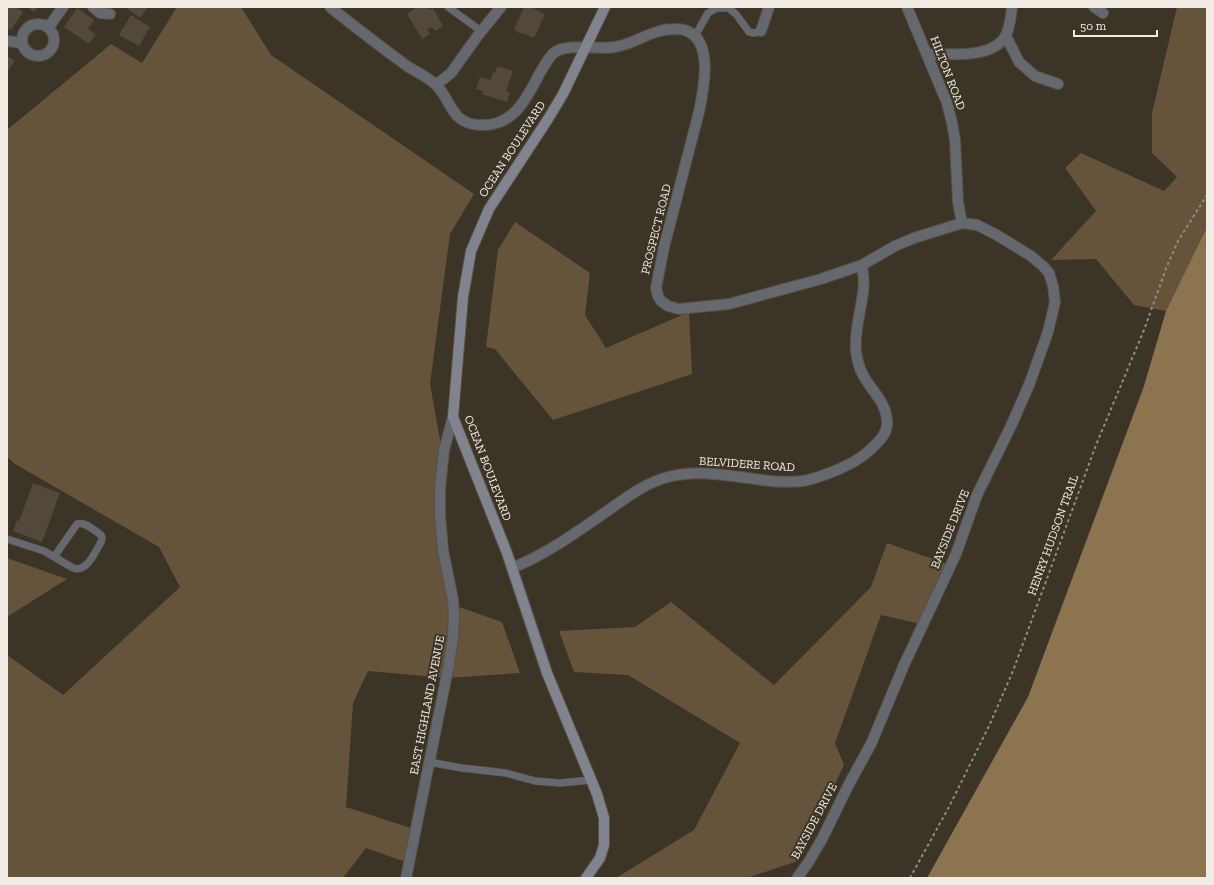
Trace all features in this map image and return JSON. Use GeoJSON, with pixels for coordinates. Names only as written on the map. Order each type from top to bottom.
{"type":"FeatureCollection","features":[{"type":"Feature","properties":{"kind":"street"},"geometry":{"type":"LineString","coordinates":[[48,28],[63,7]]}},
{"type":"Feature","properties":{"kind":"street"},"geometry":{"type":"LineString","coordinates":[[93,7],[100,12],[110,14]]}},
{"type":"Feature","properties":{"kind":"street"},"geometry":{"type":"LineString","coordinates":[[330,7],[408,67],[436,85],[445,97],[451,109],[457,115],[467,122],[482,125],[498,123],[515,113],[522,106],[549,59],[555,52],[562,49],[609,48],[628,45],[660,31],[670,29],[692,32],[695,36]]}},
{"type":"Feature","properties":{"kind":"street"},"geometry":{"type":"LineString","coordinates":[[436,85],[451,73],[481,31],[501,7]]}},
{"type":"Feature","properties":{"kind":"street","name":"OCEAN BOULEVARD"},"geometry":{"type":"LineString","coordinates":[[586,878],[600,858],[604,845],[604,818],[597,794],[547,673],[512,568],[453,417],[463,297],[471,251],[488,209],[563,94],[605,7]]}},
{"type":"Feature","properties":{"kind":"street"},"geometry":{"type":"LineString","coordinates":[[761,31],[769,7]]}},
{"type":"Feature","properties":{"kind":"street","name":"HILTON ROAD"},"geometry":{"type":"LineString","coordinates":[[907,7],[928,54],[947,103],[955,140],[958,202],[962,223]]}},
{"type":"Feature","properties":{"kind":"street"},"geometry":{"type":"LineString","coordinates":[[928,54],[970,54],[992,48],[1001,42],[1006,36],[1012,7]]}},
{"type":"Feature","properties":{"kind":"street"},"geometry":{"type":"LineString","coordinates":[[1094,7],[1103,13]]}},
{"type":"Feature","properties":{"kind":"street"},"geometry":{"type":"LineString","coordinates":[[36,25],[42,25],[48,28],[52,32],[54,38],[50,50],[46,54],[40,56],[34,56],[28,53],[22,43],[22,36],[25,31],[36,25]]}},
{"type":"Feature","properties":{"kind":"street","name":"PROSPECT ROAD"},"geometry":{"type":"LineString","coordinates":[[695,36],[699,41],[705,67],[703,89],[699,112],[664,247],[656,288],[661,301],[668,306],[679,309],[729,304],[821,279],[862,265],[895,246],[914,238],[962,223]]}},
{"type":"Feature","properties":{"kind":"street"},"geometry":{"type":"LineString","coordinates":[[1006,36],[1019,62],[1035,76],[1058,84]]}},
{"type":"Feature","properties":{"kind":"street"},"geometry":{"type":"LineString","coordinates":[[7,41],[22,43]]}},
{"type":"Feature","properties":{"kind":"street","name":"BAYSIDE DRIVE"},"geometry":{"type":"LineString","coordinates":[[797,878],[822,839],[871,744],[904,665],[956,554],[977,495],[1029,386],[1048,332],[1055,302],[1053,286],[1048,273],[1043,266],[1031,256],[995,234],[977,225],[962,223]]}},
{"type":"Feature","properties":{"kind":"street","name":"BELVIDERE ROAD"},"geometry":{"type":"LineString","coordinates":[[512,568],[530,561],[567,539],[635,492],[667,477],[691,473],[707,473],[770,481],[804,481],[833,472],[852,463],[867,453],[883,435],[888,420],[881,402],[860,370],[856,352],[855,339],[864,290],[862,265]]}},
{"type":"Feature","properties":{"kind":"street","name":"EAST HIGHLAND AVENUE"},"geometry":{"type":"LineString","coordinates":[[406,878],[454,637],[453,600],[444,550],[440,508],[440,488],[444,450],[453,417]]}},
{"type":"Feature","properties":{"kind":"lane"},"geometry":{"type":"LineString","coordinates":[[448,7],[481,31]]}},
{"type":"Feature","properties":{"kind":"lane"},"geometry":{"type":"LineString","coordinates":[[695,36],[708,13],[717,8],[728,8],[736,14],[749,32],[754,33],[761,31]]}},
{"type":"Feature","properties":{"kind":"lane"},"geometry":{"type":"LineString","coordinates":[[7,539],[44,551],[54,557],[73,568],[81,569],[101,542],[101,535],[84,524],[77,524],[54,557]]}},
{"type":"Feature","properties":{"kind":"lane"},"geometry":{"type":"LineString","coordinates":[[429,762],[462,768],[506,773],[535,781],[560,783],[591,780]]}},
{"type":"Feature","properties":{"kind":"path","name":"HENRY HUDSON TRAIL"},"geometry":{"type":"LineString","coordinates":[[910,878],[950,805],[1014,671],[1096,445],[1144,330],[1167,266],[1178,241],[1207,195]]}},
{"type":"Feature","properties":{"kind":"shaded area"},"geometry":{"type":"Polygon","coordinates":[[[177,7],[241,7],[271,55],[474,194],[450,234],[430,384],[444,462],[438,511],[456,606],[502,622],[520,673],[446,678],[368,671],[353,703],[346,807],[420,831],[414,865],[366,848],[343,878],[7,878],[7,655],[63,695],[180,587],[159,547],[15,464],[7,457],[7,130],[111,44],[142,63],[177,7]]]}},
{"type":"Feature","properties":{"kind":"shaded area"},"geometry":{"type":"Polygon","coordinates":[[[1177,7],[1207,7],[1207,227],[1166,311],[1134,305],[1096,259],[1051,260],[1096,211],[1065,168],[1081,153],[1164,191],[1177,177],[1152,153],[1152,113],[1177,7]]]}},
{"type":"Feature","properties":{"kind":"shaded area"},"geometry":{"type":"Polygon","coordinates":[[[515,222],[590,273],[585,315],[606,348],[689,312],[692,374],[553,420],[495,349],[486,347],[498,250],[515,222]]]}},
{"type":"Feature","properties":{"kind":"shaded area"},"geometry":{"type":"Polygon","coordinates":[[[1207,227],[1207,878],[927,878],[1028,697],[1144,386],[1166,311],[1207,227]]]}},
{"type":"Feature","properties":{"kind":"shaded area"},"geometry":{"type":"Polygon","coordinates":[[[887,543],[950,565],[925,625],[881,615],[835,743],[844,765],[798,861],[747,878],[616,878],[694,830],[740,743],[628,675],[574,672],[559,631],[635,627],[671,602],[774,685],[871,587],[887,543]]]}},
{"type":"Feature","properties":{"kind":"shaded area"},"geometry":{"type":"Polygon","coordinates":[[[7,558],[67,579],[7,617],[7,558]]]}},
{"type":"Feature","properties":{"kind":"building"},"geometry":{"type":"Polygon","coordinates":[[[7,7],[16,7],[23,12],[11,30],[7,28],[7,7]]]}},
{"type":"Feature","properties":{"kind":"building"},"geometry":{"type":"Polygon","coordinates":[[[27,7],[38,7],[34,12],[27,7]]]}},
{"type":"Feature","properties":{"kind":"building"},"geometry":{"type":"Polygon","coordinates":[[[125,7],[148,7],[140,18],[125,7]]]}},
{"type":"Feature","properties":{"kind":"building"},"geometry":{"type":"Polygon","coordinates":[[[417,7],[428,7],[429,10],[433,8],[443,26],[435,31],[432,27],[427,30],[430,34],[422,39],[407,14],[417,7]]]}},
{"type":"Feature","properties":{"kind":"building"},"geometry":{"type":"Polygon","coordinates":[[[524,7],[531,7],[545,14],[534,38],[514,30],[524,7]]]}},
{"type":"Feature","properties":{"kind":"building"},"geometry":{"type":"Polygon","coordinates":[[[77,8],[94,20],[88,29],[96,34],[89,44],[64,27],[77,8]]]}},
{"type":"Feature","properties":{"kind":"building"},"geometry":{"type":"Polygon","coordinates":[[[131,15],[150,27],[139,46],[119,35],[131,15]]]}},
{"type":"Feature","properties":{"kind":"building"},"geometry":{"type":"Polygon","coordinates":[[[7,56],[15,61],[7,72],[7,56]]]}},
{"type":"Feature","properties":{"kind":"building"},"geometry":{"type":"Polygon","coordinates":[[[497,66],[513,71],[506,91],[510,92],[507,102],[482,94],[483,91],[476,89],[480,77],[491,80],[493,72],[495,73],[497,66]]]}},
{"type":"Feature","properties":{"kind":"building"},"geometry":{"type":"Polygon","coordinates":[[[33,483],[60,493],[42,542],[13,531],[17,520],[19,521],[33,483]]]}}]}
